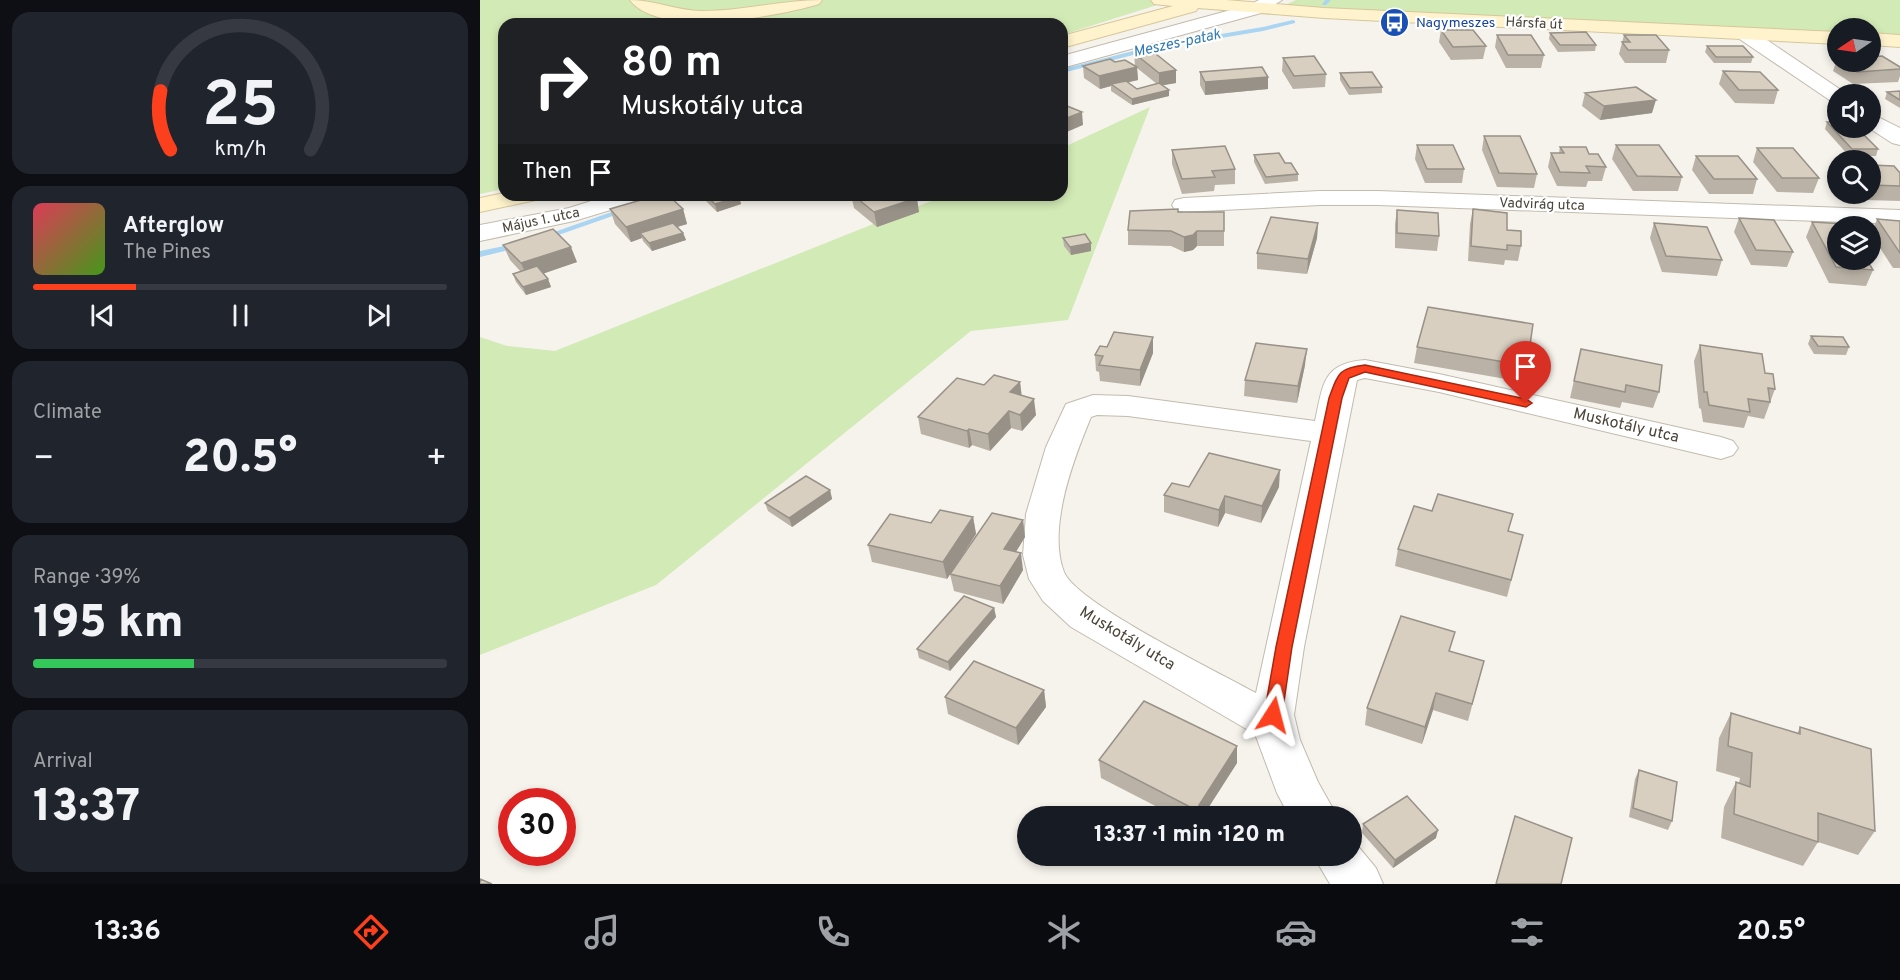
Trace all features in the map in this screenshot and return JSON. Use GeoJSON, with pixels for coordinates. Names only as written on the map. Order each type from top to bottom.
{"type":"FeatureCollection","features":[{"type":"Feature","properties":{"kind":"street"},"geometry":{"type":"LineString","coordinates":[[639,0],[652,7],[673,13],[729,16],[779,10],[813,0]]}},
{"type":"Feature","properties":{"kind":"street","name":"Hársfa út"},"geometry":{"type":"LineString","coordinates":[[1160,0],[1255,9],[1827,38]]}},
{"type":"Feature","properties":{"kind":"street"},"geometry":{"type":"LineString","coordinates":[[1068,60],[1255,9],[1273,0]]}},
{"type":"Feature","properties":{"kind":"street"},"geometry":{"type":"LineString","coordinates":[[1068,40],[1197,5]]}},
{"type":"Feature","properties":{"kind":"street"},"geometry":{"type":"LineString","coordinates":[[1745,34],[1827,90]]}},
{"type":"Feature","properties":{"kind":"street"},"geometry":{"type":"LineString","coordinates":[[1881,40],[1900,41]]}},
{"type":"Feature","properties":{"kind":"street"},"geometry":{"type":"LineString","coordinates":[[1881,126],[1900,138]]}},
{"type":"Feature","properties":{"kind":"street","name":"Vadvirág utca"},"geometry":{"type":"LineString","coordinates":[[1184,205],[1320,198],[1378,198],[1900,217]]}},
{"type":"Feature","properties":{"kind":"street"},"geometry":{"type":"LineString","coordinates":[[480,205],[499,201]]}},
{"type":"Feature","properties":{"kind":"street","name":"Május 1. utca"},"geometry":{"type":"LineString","coordinates":[[480,233],[574,214],[616,201]]}},
{"type":"Feature","properties":{"kind":"street","name":"Muskotály utca"},"geometry":{"type":"LineString","coordinates":[[1308,806],[1300,793],[1278,740],[1273,715],[1284,647],[1336,398],[1343,376],[1352,370],[1365,369],[1439,383],[1720,448]]}},
{"type":"Feature","properties":{"kind":"street","name":"Muskotály utca"},"geometry":{"type":"LineString","coordinates":[[1274,724],[1085,617],[1058,594],[1045,573],[1039,544],[1058,456],[1077,411],[1093,405],[1128,406],[1329,433]]}},
{"type":"Feature","properties":{"kind":"street"},"geometry":{"type":"LineString","coordinates":[[1345,866],[1359,884]]}},
{"type":"Feature","properties":{"kind":"green space"},"geometry":{"type":"Polygon","coordinates":[[[480,0],[1173,0],[1068,33],[1068,18],[498,18],[498,190],[480,194],[480,0]]]}},
{"type":"Feature","properties":{"kind":"green space"},"geometry":{"type":"Polygon","coordinates":[[[1296,0],[1900,0],[1900,42],[1881,41],[1881,18],[1827,18],[1827,37],[1283,6],[1296,0]]]}},
{"type":"Feature","properties":{"kind":"green space"},"geometry":{"type":"Polygon","coordinates":[[[1150,107],[1068,320],[971,331],[656,585],[480,655],[480,337],[507,346],[555,351],[931,201],[1068,201],[1068,145],[1150,107]]]}},
{"type":"Feature","properties":{"kind":"building"},"geometry":{"type":"Polygon","coordinates":[[[1441,30],[1473,30],[1486,46],[1453,47],[1441,30]]]}},
{"type":"Feature","properties":{"kind":"building"},"geometry":{"type":"Polygon","coordinates":[[[1586,32],[1596,45],[1560,45],[1550,33],[1586,32]]]}},
{"type":"Feature","properties":{"kind":"building"},"geometry":{"type":"Polygon","coordinates":[[[1497,35],[1531,35],[1544,55],[1508,55],[1497,35]]]}},
{"type":"Feature","properties":{"kind":"building"},"geometry":{"type":"Polygon","coordinates":[[[1624,35],[1656,35],[1669,50],[1628,50],[1622,42],[1630,42],[1624,35]]]}},
{"type":"Feature","properties":{"kind":"building"},"geometry":{"type":"Polygon","coordinates":[[[1707,46],[1743,46],[1753,57],[1716,57],[1707,46]]]}},
{"type":"Feature","properties":{"kind":"building"},"geometry":{"type":"Polygon","coordinates":[[[1151,50],[1176,70],[1159,73],[1134,53],[1151,50]]]}},
{"type":"Feature","properties":{"kind":"building"},"geometry":{"type":"Polygon","coordinates":[[[1314,56],[1326,74],[1294,76],[1283,58],[1314,56]]]}},
{"type":"Feature","properties":{"kind":"building"},"geometry":{"type":"Polygon","coordinates":[[[1881,56],[1900,67],[1900,69],[1881,70],[1881,56]]]}},
{"type":"Feature","properties":{"kind":"building"},"geometry":{"type":"Polygon","coordinates":[[[1110,59],[1115,62],[1125,60],[1137,67],[1099,76],[1083,66],[1110,59]]]}},
{"type":"Feature","properties":{"kind":"building"},"geometry":{"type":"Polygon","coordinates":[[[1262,67],[1268,77],[1205,82],[1200,72],[1262,67]]]}},
{"type":"Feature","properties":{"kind":"building"},"geometry":{"type":"Polygon","coordinates":[[[1723,71],[1760,72],[1778,90],[1739,90],[1723,71]]]}},
{"type":"Feature","properties":{"kind":"building"},"geometry":{"type":"Polygon","coordinates":[[[1372,72],[1382,87],[1350,88],[1340,73],[1372,72]]]}},
{"type":"Feature","properties":{"kind":"building"},"geometry":{"type":"Polygon","coordinates":[[[1126,81],[1137,89],[1159,83],[1169,90],[1132,99],[1111,84],[1126,81]]]}},
{"type":"Feature","properties":{"kind":"building"},"geometry":{"type":"Polygon","coordinates":[[[1636,87],[1656,100],[1604,106],[1585,93],[1636,87]]]}},
{"type":"Feature","properties":{"kind":"building"},"geometry":{"type":"Polygon","coordinates":[[[1900,91],[1900,100],[1887,92],[1900,91]]]}},
{"type":"Feature","properties":{"kind":"building"},"geometry":{"type":"Polygon","coordinates":[[[1068,106],[1082,112],[1068,118],[1068,106]]]}},
{"type":"Feature","properties":{"kind":"building"},"geometry":{"type":"Polygon","coordinates":[[[1484,136],[1520,136],[1537,174],[1499,173],[1484,136]]]}},
{"type":"Feature","properties":{"kind":"building"},"geometry":{"type":"Polygon","coordinates":[[[1842,138],[1867,138],[1878,149],[1852,149],[1842,138]]]}},
{"type":"Feature","properties":{"kind":"building"},"geometry":{"type":"Polygon","coordinates":[[[1417,145],[1453,145],[1464,169],[1427,169],[1417,145]]]}},
{"type":"Feature","properties":{"kind":"building"},"geometry":{"type":"Polygon","coordinates":[[[1616,145],[1659,145],[1682,177],[1637,176],[1616,145]]]}},
{"type":"Feature","properties":{"kind":"building"},"geometry":{"type":"Polygon","coordinates":[[[1225,146],[1235,169],[1212,171],[1215,177],[1182,179],[1172,150],[1225,146]]]}},
{"type":"Feature","properties":{"kind":"building"},"geometry":{"type":"Polygon","coordinates":[[[1560,147],[1586,147],[1589,154],[1598,154],[1606,167],[1586,166],[1590,173],[1560,172],[1551,153],[1564,153],[1560,147]]]}},
{"type":"Feature","properties":{"kind":"building"},"geometry":{"type":"Polygon","coordinates":[[[1757,148],[1793,148],[1819,178],[1782,178],[1757,148]]]}},
{"type":"Feature","properties":{"kind":"building"},"geometry":{"type":"Polygon","coordinates":[[[1279,153],[1285,163],[1291,163],[1298,174],[1266,177],[1254,155],[1279,153]]]}},
{"type":"Feature","properties":{"kind":"building"},"geometry":{"type":"Polygon","coordinates":[[[1696,156],[1738,156],[1757,179],[1714,179],[1696,156]]]}},
{"type":"Feature","properties":{"kind":"building"},"geometry":{"type":"Polygon","coordinates":[[[1881,165],[1894,166],[1900,173],[1900,186],[1881,185],[1881,165]]]}},
{"type":"Feature","properties":{"kind":"building"},"geometry":{"type":"Polygon","coordinates":[[[637,201],[674,201],[683,209],[626,227],[610,209],[637,201]]]}},
{"type":"Feature","properties":{"kind":"building"},"geometry":{"type":"Polygon","coordinates":[[[860,201],[908,201],[874,212],[860,201]]]}},
{"type":"Feature","properties":{"kind":"building"},"geometry":{"type":"Polygon","coordinates":[[[1178,209],[1178,212],[1224,212],[1224,231],[1197,231],[1193,235],[1184,237],[1171,231],[1128,230],[1130,211],[1178,209]]]}},
{"type":"Feature","properties":{"kind":"building"},"geometry":{"type":"Polygon","coordinates":[[[1473,209],[1507,213],[1507,230],[1521,231],[1521,246],[1507,245],[1507,250],[1471,246],[1473,209]]]}},
{"type":"Feature","properties":{"kind":"building"},"geometry":{"type":"Polygon","coordinates":[[[1397,210],[1438,213],[1439,236],[1397,233],[1397,210]]]}},
{"type":"Feature","properties":{"kind":"building"},"geometry":{"type":"Polygon","coordinates":[[[1271,217],[1318,223],[1308,259],[1257,253],[1271,217]]]}},
{"type":"Feature","properties":{"kind":"building"},"geometry":{"type":"Polygon","coordinates":[[[1739,218],[1774,220],[1793,252],[1756,250],[1739,218]]]}},
{"type":"Feature","properties":{"kind":"building"},"geometry":{"type":"Polygon","coordinates":[[[1881,219],[1900,221],[1900,253],[1881,225],[1881,219]]]}},
{"type":"Feature","properties":{"kind":"building"},"geometry":{"type":"Polygon","coordinates":[[[1812,222],[1827,223],[1827,250],[1812,222]]]}},
{"type":"Feature","properties":{"kind":"building"},"geometry":{"type":"Polygon","coordinates":[[[673,223],[683,233],[649,243],[640,233],[673,223]]]}},
{"type":"Feature","properties":{"kind":"building"},"geometry":{"type":"Polygon","coordinates":[[[1654,223],[1707,227],[1722,260],[1666,256],[1654,223]]]}},
{"type":"Feature","properties":{"kind":"building"},"geometry":{"type":"Polygon","coordinates":[[[553,229],[571,247],[521,263],[503,245],[553,229]]]}},
{"type":"Feature","properties":{"kind":"building"},"geometry":{"type":"Polygon","coordinates":[[[1085,234],[1091,243],[1070,247],[1063,238],[1085,234]]]}},
{"type":"Feature","properties":{"kind":"building"},"geometry":{"type":"Polygon","coordinates":[[[537,266],[548,279],[523,287],[513,274],[537,266]]]}},
{"type":"Feature","properties":{"kind":"building"},"geometry":{"type":"Polygon","coordinates":[[[1428,307],[1533,324],[1527,366],[1417,347],[1428,307]]]}},
{"type":"Feature","properties":{"kind":"building"},"geometry":{"type":"Polygon","coordinates":[[[1114,332],[1153,337],[1140,370],[1099,365],[1103,356],[1095,355],[1100,346],[1107,347],[1114,332]]]}},
{"type":"Feature","properties":{"kind":"building"},"geometry":{"type":"Polygon","coordinates":[[[1811,336],[1843,337],[1849,347],[1818,346],[1811,336]]]}},
{"type":"Feature","properties":{"kind":"building"},"geometry":{"type":"Polygon","coordinates":[[[1256,343],[1307,349],[1298,386],[1245,380],[1256,343]]]}},
{"type":"Feature","properties":{"kind":"building"},"geometry":{"type":"Polygon","coordinates":[[[1700,345],[1762,354],[1765,373],[1773,374],[1775,389],[1768,388],[1770,402],[1748,399],[1750,412],[1709,405],[1707,392],[1704,392],[1700,345]]]}},
{"type":"Feature","properties":{"kind":"building"},"geometry":{"type":"Polygon","coordinates":[[[1581,349],[1662,365],[1659,392],[1626,385],[1625,392],[1574,381],[1581,349]]]}},
{"type":"Feature","properties":{"kind":"building"},"geometry":{"type":"Polygon","coordinates":[[[994,375],[1020,382],[1010,392],[1034,399],[1020,415],[1009,411],[988,434],[969,429],[967,431],[918,417],[957,378],[984,385],[994,375]]]}},
{"type":"Feature","properties":{"kind":"building"},"geometry":{"type":"Polygon","coordinates":[[[1209,453],[1280,470],[1262,506],[1225,496],[1219,510],[1164,495],[1172,483],[1189,487],[1209,453]]]}},
{"type":"Feature","properties":{"kind":"building"},"geometry":{"type":"Polygon","coordinates":[[[806,476],[830,490],[789,518],[765,503],[806,476]]]}},
{"type":"Feature","properties":{"kind":"building"},"geometry":{"type":"Polygon","coordinates":[[[1438,494],[1513,514],[1508,531],[1523,535],[1511,580],[1398,549],[1414,506],[1432,511],[1438,494]]]}},
{"type":"Feature","properties":{"kind":"building"},"geometry":{"type":"Polygon","coordinates":[[[940,510],[973,517],[943,562],[868,545],[890,514],[931,523],[940,510]]]}},
{"type":"Feature","properties":{"kind":"building"},"geometry":{"type":"Polygon","coordinates":[[[992,513],[1023,520],[1004,549],[1021,553],[1000,586],[950,574],[992,513]]]}},
{"type":"Feature","properties":{"kind":"building"},"geometry":{"type":"Polygon","coordinates":[[[964,596],[994,608],[948,662],[917,649],[964,596]]]}},
{"type":"Feature","properties":{"kind":"building"},"geometry":{"type":"Polygon","coordinates":[[[1401,616],[1455,632],[1449,651],[1484,661],[1472,704],[1436,693],[1425,727],[1367,708],[1401,616]]]}},
{"type":"Feature","properties":{"kind":"building"},"geometry":{"type":"Polygon","coordinates":[[[974,661],[1044,690],[1016,728],[945,697],[974,661]]]}},
{"type":"Feature","properties":{"kind":"building"},"geometry":{"type":"Polygon","coordinates":[[[1144,701],[1237,746],[1199,806],[1188,806],[1099,760],[1144,701]]]}},
{"type":"Feature","properties":{"kind":"building"},"geometry":{"type":"Polygon","coordinates":[[[1731,713],[1800,734],[1800,727],[1871,749],[1875,831],[1818,813],[1818,842],[1734,814],[1736,782],[1750,787],[1752,753],[1728,746],[1731,713]]]}},
{"type":"Feature","properties":{"kind":"building"},"geometry":{"type":"Polygon","coordinates":[[[1639,770],[1677,782],[1672,821],[1633,808],[1639,770]]]}},
{"type":"Feature","properties":{"kind":"building"},"geometry":{"type":"Polygon","coordinates":[[[1407,796],[1438,830],[1395,860],[1363,824],[1407,796]]]}},
{"type":"Feature","properties":{"kind":"building"},"geometry":{"type":"Polygon","coordinates":[[[1515,816],[1572,838],[1561,884],[1496,884],[1515,816]]]}},
{"type":"Feature","properties":{"kind":"building"},"geometry":{"type":"Polygon","coordinates":[[[480,879],[492,884],[480,884],[480,879]]]}},
{"type":"Feature","properties":{"kind":"waterway","name":"Meszes-patak"},"geometry":{"type":"LineString","coordinates":[[1324,4],[1328,0]]}},
{"type":"Feature","properties":{"kind":"waterway","name":"Meszes-patak"},"geometry":{"type":"LineString","coordinates":[[1068,69],[1161,46],[1293,22]]}},
{"type":"Feature","properties":{"kind":"waterway","name":"Meszes-patak"},"geometry":{"type":"LineString","coordinates":[[544,237],[623,211]]}},
{"type":"Feature","properties":{"kind":"waterway","name":"Meszes-patak"},"geometry":{"type":"LineString","coordinates":[[480,254],[518,245]]}},
{"type":"Feature","properties":{"kind":"place","name":"Nagymeszes"},"geometry":{"type":"Point","coordinates":[1395,23]}},
{"type":"Feature","properties":{"kind":"route"},"geometry":{"type":"LineString","coordinates":[[1273,715],[1284,647],[1336,398],[1343,376],[1352,370],[1365,369],[1526,403]]}}]}
